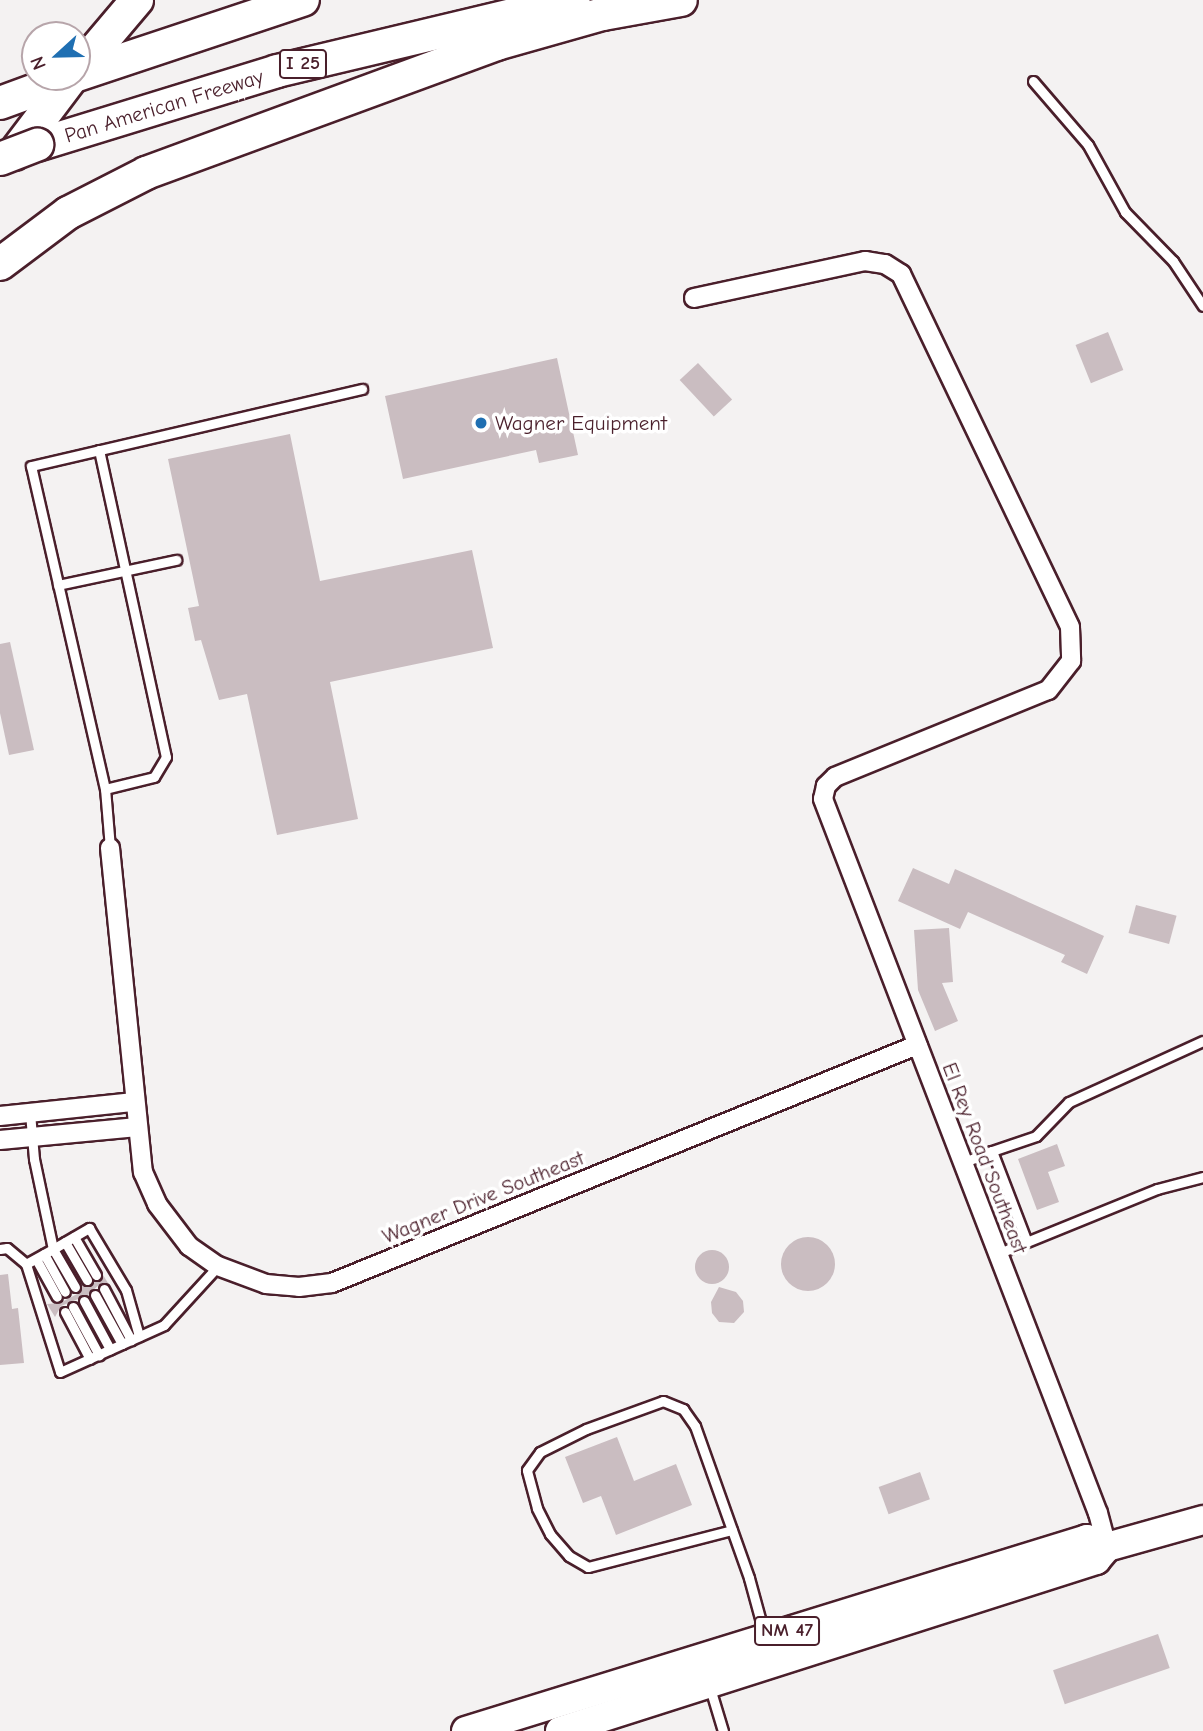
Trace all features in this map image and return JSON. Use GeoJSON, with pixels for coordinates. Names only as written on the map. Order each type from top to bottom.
{"type":"FeatureCollection","features":[{"type":"Feature","properties":{"kind":"highway"},"geometry":{"type":"LineString","coordinates":[[91,58],[137,0]]}},
{"type":"Feature","properties":{"kind":"highway"},"geometry":{"type":"LineString","coordinates":[[91,70],[303,0]]}},
{"type":"Feature","properties":{"kind":"highway","name":"Pan American Freeway"},"geometry":{"type":"LineString","coordinates":[[0,159],[37,145],[290,67],[574,0]]}},
{"type":"Feature","properties":{"kind":"highway"},"geometry":{"type":"LineString","coordinates":[[0,264],[68,213],[146,173],[496,44],[603,14],[681,0]]}},
{"type":"Feature","properties":{"kind":"highway"},"geometry":{"type":"LineString","coordinates":[[0,103],[33,91]]}},
{"type":"Feature","properties":{"kind":"highway"},"geometry":{"type":"LineString","coordinates":[[0,173],[65,91]]}},
{"type":"Feature","properties":{"kind":"main road","name":"NM 47"},"geometry":{"type":"LineString","coordinates":[[466,1731],[765,1639],[854,1623],[1096,1560],[1107,1547],[1203,1520]]}},
{"type":"Feature","properties":{"kind":"main road","name":"NM 47"},"geometry":{"type":"LineString","coordinates":[[560,1731],[589,1726],[708,1683],[854,1623]]}},
{"type":"Feature","properties":{"kind":"street","name":"El Rey Road Southeast"},"geometry":{"type":"LineString","coordinates":[[694,298],[865,261],[885,264],[901,274],[1073,635],[1068,669],[1048,690],[835,777],[826,786],[824,805],[1107,1547]]}},
{"type":"Feature","properties":{"kind":"street","name":"Wagner Drive Southeast"},"geometry":{"type":"LineString","coordinates":[[110,848],[143,1172],[157,1204],[177,1233],[218,1266],[274,1285],[332,1283],[917,1045]]}},
{"type":"Feature","properties":{"kind":"street"},"geometry":{"type":"LineString","coordinates":[[0,1116],[134,1102]]}},
{"type":"Feature","properties":{"kind":"street"},"geometry":{"type":"LineString","coordinates":[[0,1140],[137,1127]]}},
{"type":"Feature","properties":{"kind":"lane"},"geometry":{"type":"LineString","coordinates":[[1033,81],[1088,145],[1125,212],[1173,261],[1203,306]]}},
{"type":"Feature","properties":{"kind":"lane"},"geometry":{"type":"LineString","coordinates":[[110,848],[105,789],[32,466],[362,389]]}},
{"type":"Feature","properties":{"kind":"lane"},"geometry":{"type":"LineString","coordinates":[[99,450],[166,757],[154,777],[105,789]]}},
{"type":"Feature","properties":{"kind":"lane"},"geometry":{"type":"LineString","coordinates":[[58,585],[176,560]]}},
{"type":"Feature","properties":{"kind":"lane"},"geometry":{"type":"LineString","coordinates":[[962,1163],[1036,1136],[1069,1101],[1203,1041]]}},
{"type":"Feature","properties":{"kind":"lane"},"geometry":{"type":"LineString","coordinates":[[30,1113],[44,1254],[61,1295]]}},
{"type":"Feature","properties":{"kind":"lane"},"geometry":{"type":"LineString","coordinates":[[992,1151],[1027,1242]]}},
{"type":"Feature","properties":{"kind":"lane"},"geometry":{"type":"LineString","coordinates":[[997,1254],[1157,1189],[1203,1177]]}},
{"type":"Feature","properties":{"kind":"lane"},"geometry":{"type":"LineString","coordinates":[[26,1264],[89,1228],[126,1290],[131,1340]]}},
{"type":"Feature","properties":{"kind":"lane"},"geometry":{"type":"LineString","coordinates":[[69,1240],[96,1275]]}},
{"type":"Feature","properties":{"kind":"lane"},"geometry":{"type":"LineString","coordinates":[[69,1240],[86,1280]]}},
{"type":"Feature","properties":{"kind":"lane"},"geometry":{"type":"LineString","coordinates":[[0,1249],[6,1248],[26,1264],[60,1372],[164,1325],[218,1266]]}},
{"type":"Feature","properties":{"kind":"lane"},"geometry":{"type":"LineString","coordinates":[[44,1254],[75,1287]]}},
{"type":"Feature","properties":{"kind":"lane"},"geometry":{"type":"LineString","coordinates":[[104,1289],[131,1340]]}},
{"type":"Feature","properties":{"kind":"lane"},"geometry":{"type":"LineString","coordinates":[[95,1295],[131,1340]]}},
{"type":"Feature","properties":{"kind":"lane"},"geometry":{"type":"LineString","coordinates":[[83,1301],[110,1349]]}},
{"type":"Feature","properties":{"kind":"lane"},"geometry":{"type":"LineString","coordinates":[[69,1309],[94,1357]]}},
{"type":"Feature","properties":{"kind":"lane"},"geometry":{"type":"LineString","coordinates":[[732,1530],[589,1567],[569,1556],[550,1534],[537,1508],[527,1469],[540,1452],[551,1446],[663,1401],[683,1409],[695,1426],[732,1530],[765,1639]]}},
{"type":"Feature","properties":{"kind":"lane"},"geometry":{"type":"LineString","coordinates":[[708,1683],[723,1731]]}},
{"type":"Feature","properties":{"kind":"building"},"geometry":{"type":"Polygon","coordinates":[[[1108,332],[1123,370],[1091,383],[1076,345],[1108,332]]]}},
{"type":"Feature","properties":{"kind":"building","name":"Wagner Equipment"},"geometry":{"type":"Polygon","coordinates":[[[557,358],[578,455],[539,463],[536,450],[403,479],[385,396],[557,358]]]}},
{"type":"Feature","properties":{"kind":"building"},"geometry":{"type":"Polygon","coordinates":[[[698,363],[732,400],[714,417],[680,380],[698,363]]]}},
{"type":"Feature","properties":{"kind":"building"},"geometry":{"type":"Polygon","coordinates":[[[290,434],[320,581],[472,550],[493,648],[330,682],[358,819],[277,835],[247,694],[219,700],[201,640],[195,641],[188,608],[199,606],[168,459],[290,434]]]}},
{"type":"Feature","properties":{"kind":"building"},"geometry":{"type":"Polygon","coordinates":[[[10,642],[34,750],[9,755],[0,713],[0,644],[10,642]]]}},
{"type":"Feature","properties":{"kind":"building"},"geometry":{"type":"Polygon","coordinates":[[[913,868],[949,884],[955,869],[1104,936],[1087,974],[1061,962],[1065,955],[968,912],[960,929],[898,901],[913,868]]]}},
{"type":"Feature","properties":{"kind":"building"},"geometry":{"type":"Polygon","coordinates":[[[1136,905],[1177,916],[1169,944],[1128,933],[1136,905]]]}},
{"type":"Feature","properties":{"kind":"building"},"geometry":{"type":"Polygon","coordinates":[[[949,928],[953,982],[942,983],[958,1021],[935,1031],[918,990],[914,930],[949,928]]]}},
{"type":"Feature","properties":{"kind":"building"},"geometry":{"type":"Polygon","coordinates":[[[1057,1144],[1065,1166],[1048,1172],[1059,1202],[1037,1210],[1018,1159],[1057,1144]]]}},
{"type":"Feature","properties":{"kind":"building"},"geometry":{"type":"Polygon","coordinates":[[[808,1237],[827,1245],[835,1264],[827,1283],[808,1291],[789,1283],[781,1264],[789,1245],[808,1237]]]}},
{"type":"Feature","properties":{"kind":"building"},"geometry":{"type":"Polygon","coordinates":[[[712,1250],[724,1255],[729,1267],[724,1279],[712,1284],[700,1279],[695,1267],[700,1255],[712,1250]]]}},
{"type":"Feature","properties":{"kind":"building"},"geometry":{"type":"Polygon","coordinates":[[[8,1274],[12,1309],[18,1308],[24,1363],[0,1365],[0,1275],[8,1274]]]}},
{"type":"Feature","properties":{"kind":"building"},"geometry":{"type":"Polygon","coordinates":[[[103,1275],[108,1283],[101,1283],[88,1295],[61,1306],[55,1317],[47,1304],[60,1303],[79,1293],[81,1284],[90,1286],[103,1275]]]}},
{"type":"Feature","properties":{"kind":"building"},"geometry":{"type":"Polygon","coordinates":[[[719,1287],[736,1292],[743,1301],[744,1312],[734,1323],[719,1322],[712,1313],[711,1302],[719,1287]]]}},
{"type":"Feature","properties":{"kind":"building"},"geometry":{"type":"Polygon","coordinates":[[[617,1437],[634,1481],[676,1464],[692,1505],[616,1535],[601,1496],[583,1503],[565,1457],[617,1437]]]}},
{"type":"Feature","properties":{"kind":"building"},"geometry":{"type":"Polygon","coordinates":[[[920,1472],[930,1499],[889,1514],[879,1487],[920,1472]]]}},
{"type":"Feature","properties":{"kind":"building"},"geometry":{"type":"Polygon","coordinates":[[[1158,1634],[1170,1668],[1065,1704],[1053,1670],[1158,1634]]]}},
{"type":"Feature","properties":{"kind":"place","name":"Wagner Equipment"},"geometry":{"type":"Point","coordinates":[481,423]}}]}
